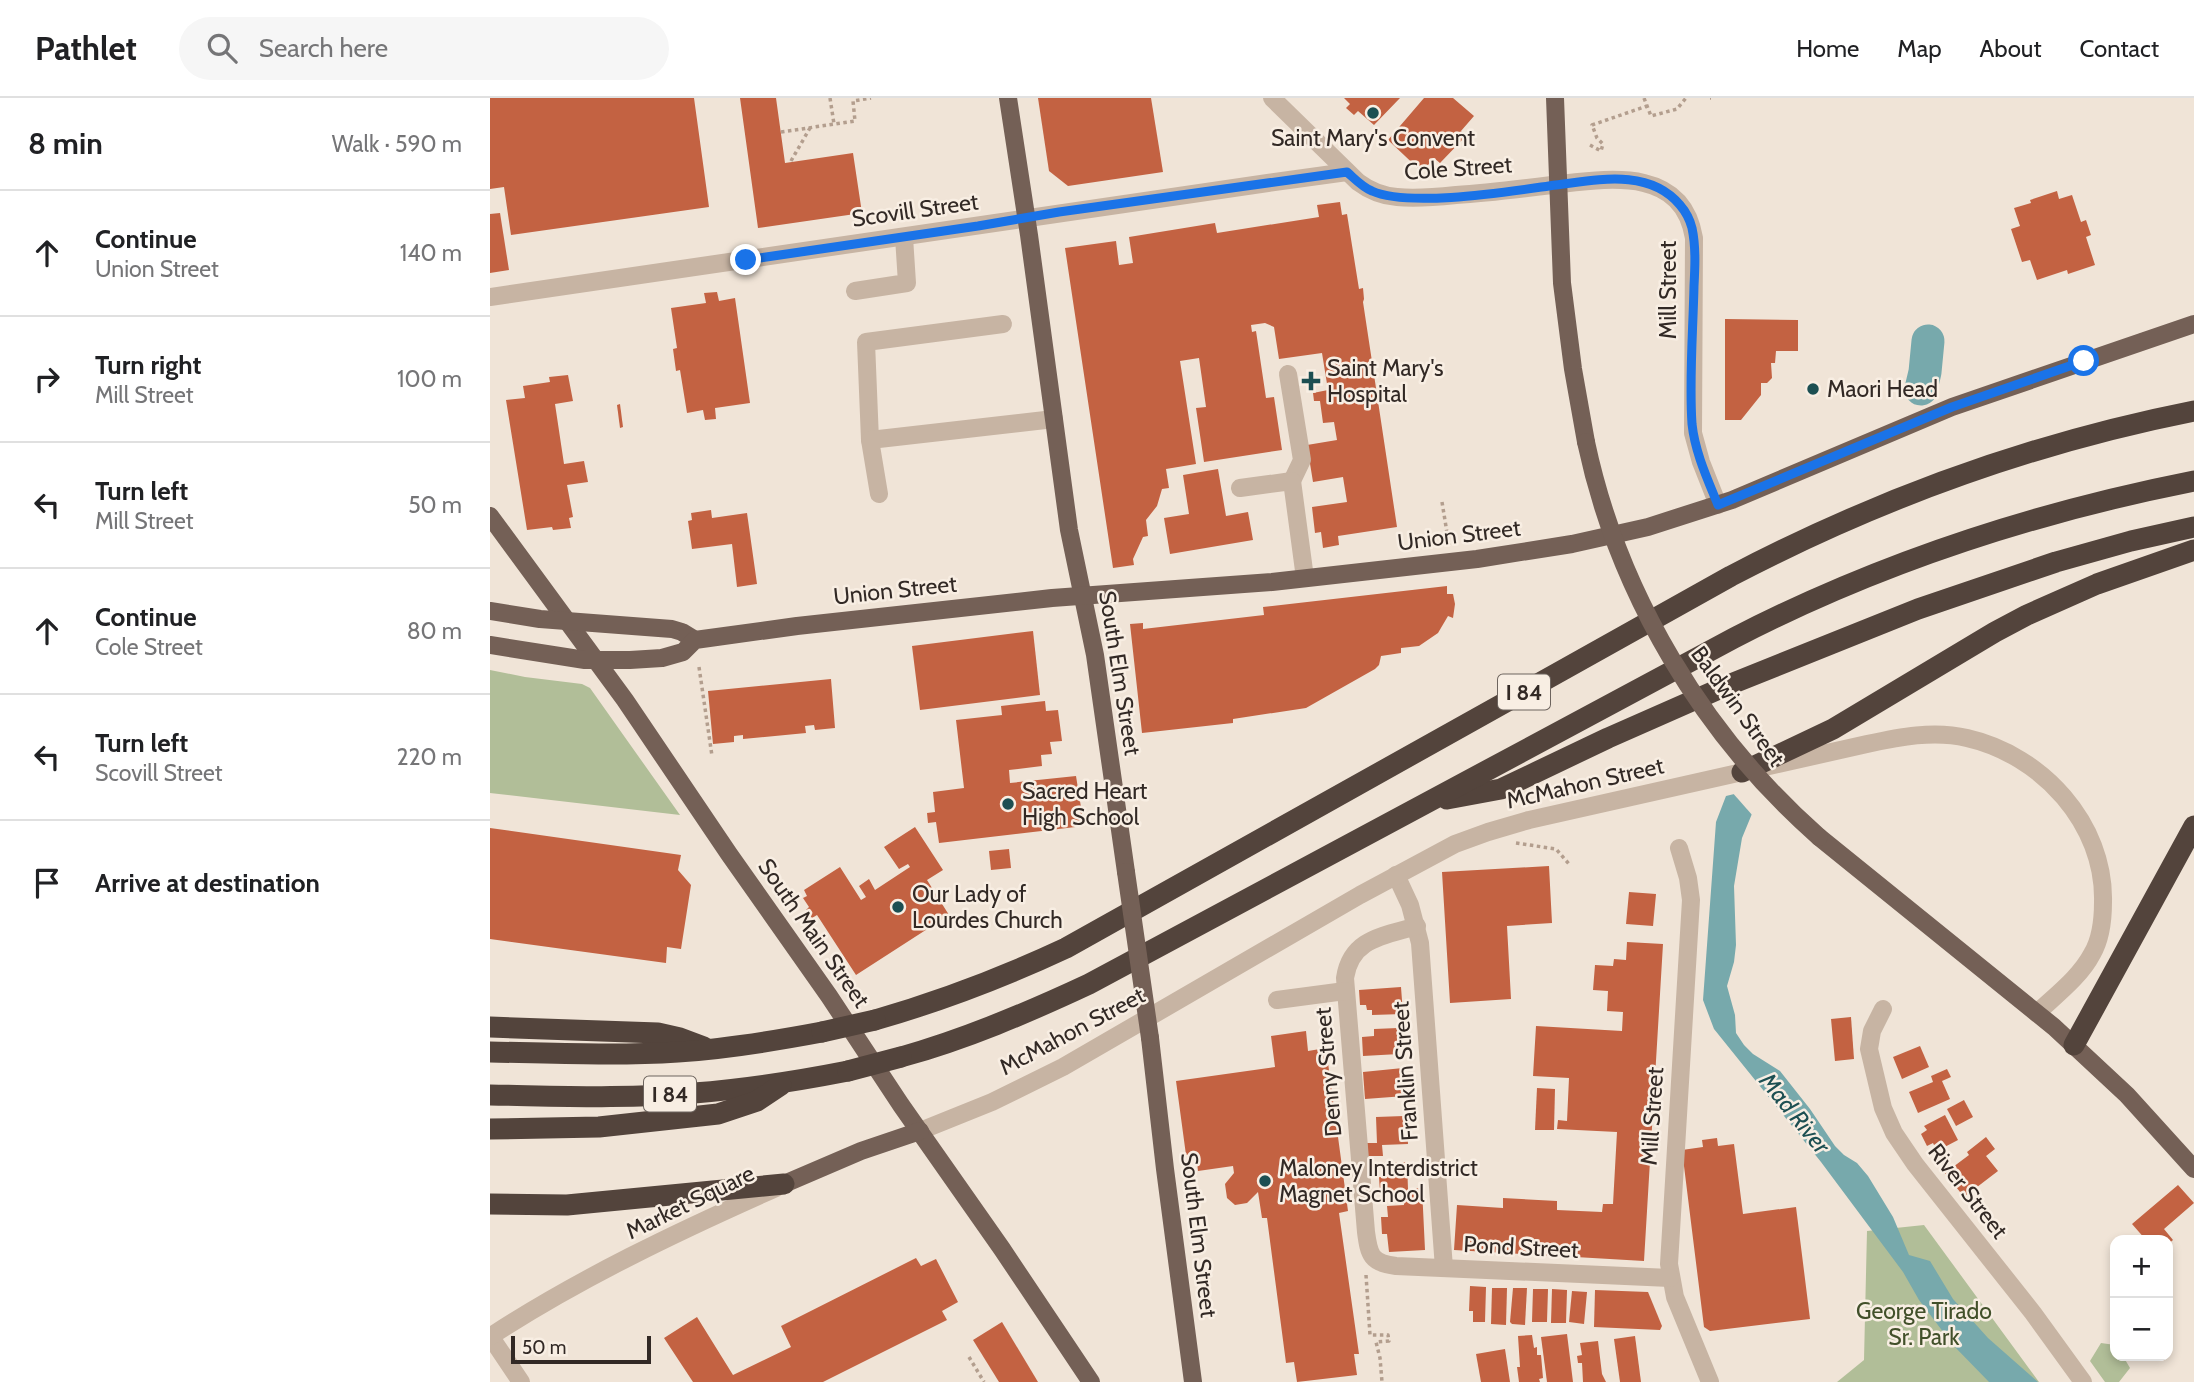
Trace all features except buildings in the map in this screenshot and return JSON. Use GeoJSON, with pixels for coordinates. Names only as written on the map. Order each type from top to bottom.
{"type":"FeatureCollection","features":[{"type":"Feature","properties":{"kind":"highway","name":"I 84"},"geometry":{"type":"LineString","coordinates":[[490,1052],[623,1054],[709,1049],[822,1032],[874,1020],[953,996],[1066,948],[1731,576],[1803,539],[1898,498],[2006,459],[2107,430],[2194,411]]}},
{"type":"Feature","properties":{"kind":"highway","name":"I 84"},"geometry":{"type":"LineString","coordinates":[[490,1095],[674,1094],[784,1082],[848,1071],[901,1057],[992,1027],[1088,984],[1743,633],[1789,611],[1871,575],[1952,544],[2031,519],[2194,481]]}},
{"type":"Feature","properties":{"kind":"highway"},"geometry":{"type":"LineString","coordinates":[[1428,802],[1501,789],[1726,686],[1918,608],[2056,562],[2194,527]]}},
{"type":"Feature","properties":{"kind":"highway"},"geometry":{"type":"LineString","coordinates":[[1742,772],[1833,729],[2027,615],[2096,584],[2194,550]]}},
{"type":"Feature","properties":{"kind":"highway"},"geometry":{"type":"LineString","coordinates":[[2074,1045],[2194,826]]}},
{"type":"Feature","properties":{"kind":"highway"},"geometry":{"type":"LineString","coordinates":[[490,1027],[659,1033],[709,1049]]}},
{"type":"Feature","properties":{"kind":"highway"},"geometry":{"type":"LineString","coordinates":[[490,1129],[599,1127],[718,1114],[757,1101],[784,1082]]}},
{"type":"Feature","properties":{"kind":"highway"},"geometry":{"type":"LineString","coordinates":[[490,1204],[567,1205],[785,1184]]}},
{"type":"Feature","properties":{"kind":"main road","name":"South Elm Street"},"geometry":{"type":"LineString","coordinates":[[1007,98],[1027,218],[1069,530],[1096,655],[1150,1038],[1193,1382]]}},
{"type":"Feature","properties":{"kind":"main road","name":"Baldwin Street"},"geometry":{"type":"LineString","coordinates":[[1555,98],[1562,283],[1586,442],[1597,486],[1617,545],[1639,595],[1678,669],[1728,741],[1783,803],[1819,837],[2074,1045],[2134,1103],[2194,1169]]}},
{"type":"Feature","properties":{"kind":"main road","name":"Union Street"},"geometry":{"type":"LineString","coordinates":[[490,645],[596,660],[644,660],[671,657],[683,652],[695,640],[844,620],[1083,596],[1305,578],[1573,544],[1648,527],[1718,505],[1952,407],[2194,324]]}},
{"type":"Feature","properties":{"kind":"main road","name":"South Main Street"},"geometry":{"type":"LineString","coordinates":[[490,516],[596,660],[830,996],[1091,1382]]}},
{"type":"Feature","properties":{"kind":"main road","name":"Union Street"},"geometry":{"type":"LineString","coordinates":[[490,611],[565,621],[673,629],[695,640]]}},
{"type":"Feature","properties":{"kind":"main road","name":"Market Square"},"geometry":{"type":"LineString","coordinates":[[785,1184],[860,1151],[920,1131]]}},
{"type":"Feature","properties":{"kind":"street","name":"Cole Street"},"geometry":{"type":"LineString","coordinates":[[1272,98],[1347,172],[1365,187],[1382,195],[1429,198],[1558,185]]}},
{"type":"Feature","properties":{"kind":"street","name":"Scovill Street"},"geometry":{"type":"LineString","coordinates":[[490,297],[1347,172]]}},
{"type":"Feature","properties":{"kind":"street","name":"Mill Street"},"geometry":{"type":"LineString","coordinates":[[1558,185],[1611,178],[1637,181],[1670,195],[1681,205],[1689,219],[1694,238],[1695,264],[1692,422],[1696,447],[1718,505]]}},
{"type":"Feature","properties":{"kind":"street"},"geometry":{"type":"LineString","coordinates":[[855,291],[907,282],[904,237]]}},
{"type":"Feature","properties":{"kind":"street"},"geometry":{"type":"LineString","coordinates":[[879,494],[870,440],[866,342],[1003,324]]}},
{"type":"Feature","properties":{"kind":"street"},"geometry":{"type":"LineString","coordinates":[[1288,374],[1301,460],[1292,481],[1305,578]]}},
{"type":"Feature","properties":{"kind":"street"},"geometry":{"type":"LineString","coordinates":[[870,440],[1054,419]]}},
{"type":"Feature","properties":{"kind":"street"},"geometry":{"type":"LineString","coordinates":[[1240,488],[1292,481]]}},
{"type":"Feature","properties":{"kind":"street","name":"McMahon Street"},"geometry":{"type":"LineString","coordinates":[[920,1131],[992,1102],[1063,1067],[1438,852],[1488,832],[1529,820],[1887,740],[1940,735],[1965,737],[1992,746],[2022,760],[2047,779],[2078,816],[2097,856],[2102,883],[2103,914],[2098,942],[2091,957],[2037,1013]]}},
{"type":"Feature","properties":{"kind":"street","name":"Mill Street"},"geometry":{"type":"LineString","coordinates":[[1679,848],[1691,900],[1668,1245],[1670,1278],[1675,1297],[1710,1382]]}},
{"type":"Feature","properties":{"kind":"street","name":"Franklin Street"},"geometry":{"type":"LineString","coordinates":[[1396,875],[1417,926],[1420,943],[1444,1268]]}},
{"type":"Feature","properties":{"kind":"street","name":"Denny Street"},"geometry":{"type":"LineString","coordinates":[[1372,1256],[1366,1232],[1345,991],[1347,967],[1361,946],[1377,938],[1417,926]]}},
{"type":"Feature","properties":{"kind":"street"},"geometry":{"type":"LineString","coordinates":[[1277,1000],[1345,991]]}},
{"type":"Feature","properties":{"kind":"street","name":"River Street"},"geometry":{"type":"LineString","coordinates":[[1883,1009],[1872,1031],[1870,1049],[1883,1108],[1894,1133],[2083,1382]]}},
{"type":"Feature","properties":{"kind":"street","name":"Market Square"},"geometry":{"type":"LineString","coordinates":[[490,1336],[525,1314],[608,1270],[785,1184]]}},
{"type":"Feature","properties":{"kind":"street","name":"Pond Street"},"geometry":{"type":"LineString","coordinates":[[1372,1256],[1383,1264],[1670,1278]]}},
{"type":"Feature","properties":{"kind":"street"},"geometry":{"type":"LineString","coordinates":[[490,1336],[521,1382]]}},
{"type":"Feature","properties":{"kind":"path"},"geometry":{"type":"LineString","coordinates":[[830,98],[834,124]]}},
{"type":"Feature","properties":{"kind":"path"},"geometry":{"type":"LineString","coordinates":[[781,132],[855,121],[853,100],[871,98]]}},
{"type":"Feature","properties":{"kind":"path"},"geometry":{"type":"LineString","coordinates":[[1644,98],[1651,116],[1677,109],[1686,98]]}},
{"type":"Feature","properties":{"kind":"path"},"geometry":{"type":"LineString","coordinates":[[1590,145],[1601,151],[1603,144],[1597,138],[1592,125],[1647,106]]}},
{"type":"Feature","properties":{"kind":"path"},"geometry":{"type":"LineString","coordinates":[[790,161],[810,128]]}},
{"type":"Feature","properties":{"kind":"path"},"geometry":{"type":"LineString","coordinates":[[1442,502],[1452,561]]}},
{"type":"Feature","properties":{"kind":"path"},"geometry":{"type":"LineString","coordinates":[[699,667],[712,756]]}},
{"type":"Feature","properties":{"kind":"path"},"geometry":{"type":"LineString","coordinates":[[1512,840],[1515,843],[1556,849],[1569,864]]}},
{"type":"Feature","properties":{"kind":"path"},"geometry":{"type":"LineString","coordinates":[[1372,1256],[1365,1278],[1370,1335],[1388,1335],[1389,1341],[1376,1342],[1382,1382]]}},
{"type":"Feature","properties":{"kind":"path"},"geometry":{"type":"LineString","coordinates":[[969,1356],[984,1382]]}},
{"type":"Feature","properties":{"kind":"green space"},"geometry":{"type":"Polygon","coordinates":[[[490,670],[582,684],[590,688],[680,815],[490,793],[490,670]]]}},
{"type":"Feature","properties":{"kind":"green space","name":"George Tirado Sr. Park"},"geometry":{"type":"Polygon","coordinates":[[[1924,1225],[2039,1382],[1837,1382],[1864,1360],[1867,1231],[1924,1225]]]}},
{"type":"Feature","properties":{"kind":"green space"},"geometry":{"type":"Polygon","coordinates":[[[2101,1343],[2110,1344],[2110,1361],[2126,1361],[2130,1368],[2119,1382],[2105,1382],[2090,1361],[2101,1343]]]}},
{"type":"Feature","properties":{"kind":"water"},"geometry":{"type":"Polygon","coordinates":[[[1763,787],[1742,838],[1734,886],[1736,945],[1727,986],[1735,1015],[1736,1033],[1753,1054],[1780,1071],[1835,1146],[1857,1163],[1868,1176],[1893,1217],[1909,1255],[1930,1261],[1953,1299],[1988,1338],[2038,1382],[1989,1382],[1953,1345],[1919,1300],[1903,1272],[1821,1162],[1714,1029],[1703,1000],[1716,822],[1726,796],[1763,787]]]}},
{"type":"Feature","properties":{"kind":"pier"},"geometry":{"type":"Polygon","coordinates":[[[1762,784],[1766,789],[1753,816],[1731,791],[1762,784]]]}},
{"type":"Feature","properties":{"kind":"waterway","name":"Mad River"},"geometry":{"type":"LineString","coordinates":[[1921,389],[1928,341]]}},
{"type":"Feature","properties":{"kind":"place","name":"Saint Mary's Convent"},"geometry":{"type":"Point","coordinates":[1373,113]}},
{"type":"Feature","properties":{"kind":"place","name":"Saint Mary's Hospital"},"geometry":{"type":"Point","coordinates":[1311,381]}},
{"type":"Feature","properties":{"kind":"place","name":"Maori Head"},"geometry":{"type":"Point","coordinates":[1813,389]}},
{"type":"Feature","properties":{"kind":"place","name":"Sacred Heart High School"},"geometry":{"type":"Point","coordinates":[1008,804]}},
{"type":"Feature","properties":{"kind":"place","name":"Our Lady of Lourdes Church"},"geometry":{"type":"Point","coordinates":[898,907]}},
{"type":"Feature","properties":{"kind":"place","name":"Maloney Interdistrict Magnet School"},"geometry":{"type":"Point","coordinates":[1265,1181]}},
{"type":"Feature","properties":{"kind":"route"},"geometry":{"type":"LineString","coordinates":[[746,260],[1059,212],[1347,172],[1365,187],[1382,195],[1410,198],[1467,195],[1611,178],[1647,183],[1662,190],[1681,205],[1692,226],[1695,275],[1693,433],[1701,463],[1718,505],[1952,407],[2084,361]]}}]}
